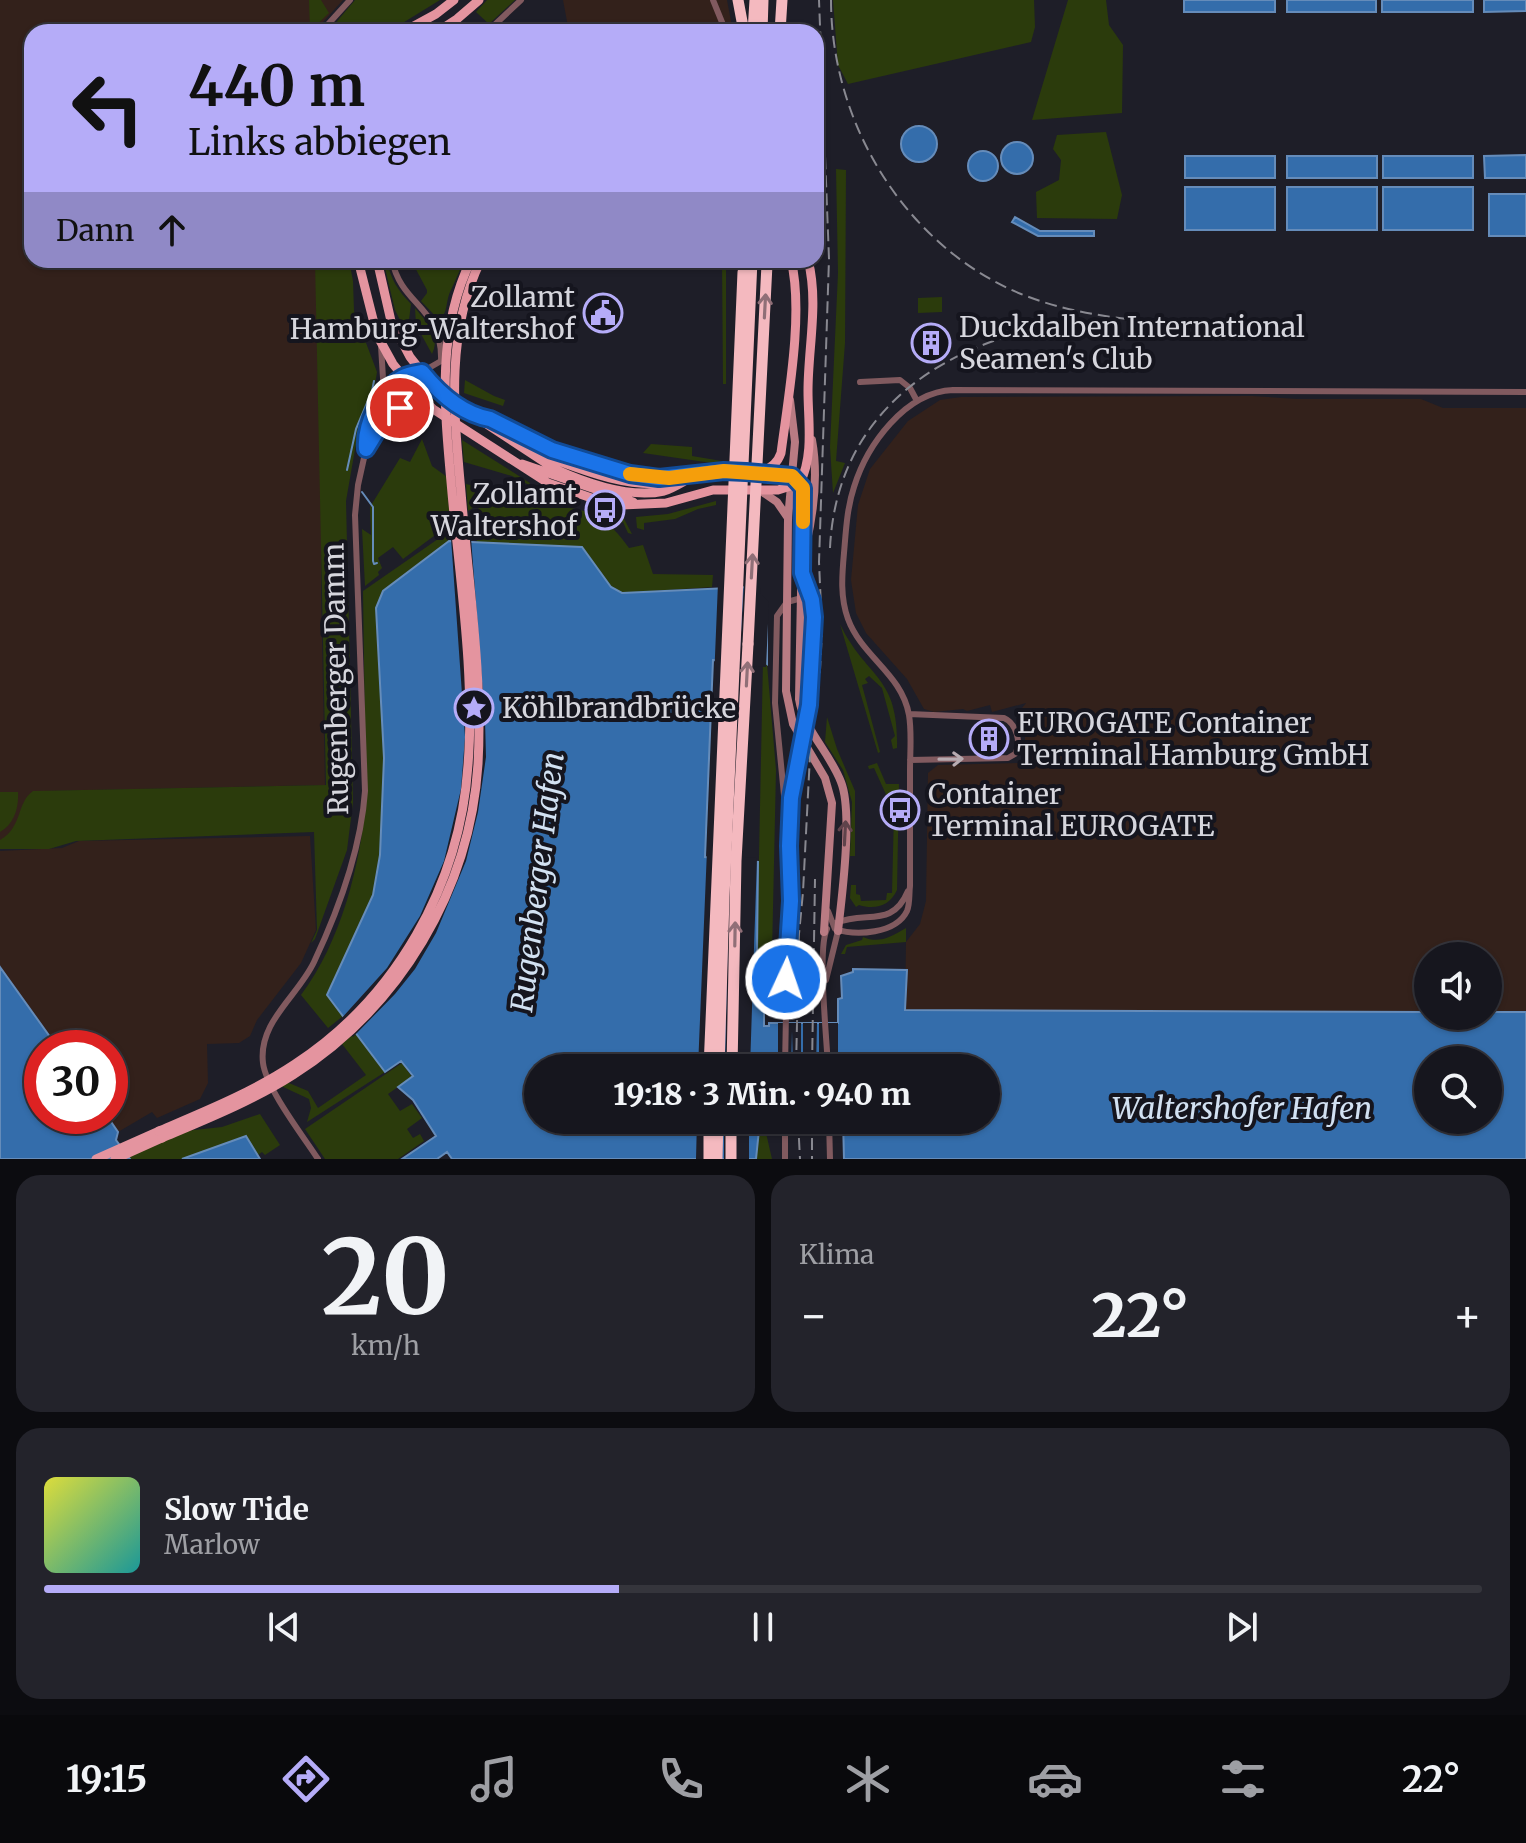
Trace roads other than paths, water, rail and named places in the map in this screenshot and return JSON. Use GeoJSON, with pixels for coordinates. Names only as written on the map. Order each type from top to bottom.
{"type":"FeatureCollection","features":[{"type":"Feature","properties":{"kind":"highway"},"geometry":{"type":"LineString","coordinates":[[738,0],[742,24]]}},
{"type":"Feature","properties":{"kind":"highway"},"geometry":{"type":"LineString","coordinates":[[754,24],[755,0]]}},
{"type":"Feature","properties":{"kind":"highway"},"geometry":{"type":"LineString","coordinates":[[762,24],[763,0]]}},
{"type":"Feature","properties":{"kind":"highway"},"geometry":{"type":"LineString","coordinates":[[780,24],[782,0]]}},
{"type":"Feature","properties":{"kind":"highway"},"geometry":{"type":"LineString","coordinates":[[782,24],[789,0]]}},
{"type":"Feature","properties":{"kind":"highway"},"geometry":{"type":"LineString","coordinates":[[710,1054],[743,268]]}},
{"type":"Feature","properties":{"kind":"highway"},"geometry":{"type":"LineString","coordinates":[[719,1054],[752,268]]}},
{"type":"Feature","properties":{"kind":"highway"},"geometry":{"type":"LineString","coordinates":[[732,1054],[736,861],[768,268]]}},
{"type":"Feature","properties":{"kind":"highway"},"geometry":{"type":"LineString","coordinates":[[709,1134],[709,1159]]}},
{"type":"Feature","properties":{"kind":"highway"},"geometry":{"type":"LineString","coordinates":[[717,1159],[718,1134]]}},
{"type":"Feature","properties":{"kind":"highway"},"geometry":{"type":"LineString","coordinates":[[731,1134],[731,1159]]}},
{"type":"Feature","properties":{"kind":"main road"},"geometry":{"type":"LineString","coordinates":[[418,24],[454,0]]}},
{"type":"Feature","properties":{"kind":"main road"},"geometry":{"type":"LineString","coordinates":[[449,24],[479,0]]}},
{"type":"Feature","properties":{"kind":"main road"},"geometry":{"type":"LineString","coordinates":[[360,268],[369,312],[381,344],[406,381],[430,406],[518,463],[640,504],[666,503],[713,490],[761,491],[794,482],[806,467],[813,291],[809,268]]}},
{"type":"Feature","properties":{"kind":"main road"},"geometry":{"type":"LineString","coordinates":[[379,268],[391,321],[422,372],[447,398],[555,469],[624,491],[641,493],[660,492],[698,474]]}},
{"type":"Feature","properties":{"kind":"main road"},"geometry":{"type":"LineString","coordinates":[[96,1159],[247,1092],[319,1047],[354,1016],[385,981],[414,939],[438,892],[460,821],[469,754],[469,693],[447,438],[445,369],[453,307],[468,268]]}},
{"type":"Feature","properties":{"kind":"main road"},"geometry":{"type":"LineString","coordinates":[[115,1159],[258,1095],[291,1077],[332,1047],[369,1013],[407,967],[451,885],[469,825],[478,762],[477,692],[454,378],[463,311],[478,268]]}},
{"type":"Feature","properties":{"kind":"main road"},"geometry":{"type":"LineString","coordinates":[[479,417],[490,419],[552,450],[630,474],[659,478],[724,471],[756,473],[770,468],[780,457],[789,391],[796,291],[792,268]]}},
{"type":"Feature","properties":{"kind":"street"},"geometry":{"type":"LineString","coordinates":[[328,24],[350,0]]}},
{"type":"Feature","properties":{"kind":"street"},"geometry":{"type":"LineString","coordinates":[[496,24],[521,0]]}},
{"type":"Feature","properties":{"kind":"street"},"geometry":{"type":"LineString","coordinates":[[713,0],[723,24]]}},
{"type":"Feature","properties":{"kind":"street"},"geometry":{"type":"LineString","coordinates":[[395,268],[399,282],[430,318],[439,335],[441,361],[406,381]]}},
{"type":"Feature","properties":{"kind":"street"},"geometry":{"type":"LineString","coordinates":[[381,344],[385,387],[383,398]]}},
{"type":"Feature","properties":{"kind":"street"},"geometry":{"type":"LineString","coordinates":[[860,382],[900,380],[910,388],[917,401]]}},
{"type":"Feature","properties":{"kind":"street","name":"Rugenberger Damm"},"geometry":{"type":"LineString","coordinates":[[318,1159],[267,1079],[262,1053],[271,1024],[313,965],[328,930],[363,822],[365,791],[355,515],[367,428],[383,398],[406,381]]}},
{"type":"Feature","properties":{"kind":"street","name":"Rugenberger Damm"},"geometry":{"type":"LineString","coordinates":[[366,449],[406,381]]}},
{"type":"Feature","properties":{"kind":"street"},"geometry":{"type":"LineString","coordinates":[[837,926],[874,931],[896,923],[908,908],[909,714],[899,686],[857,638],[848,620],[842,586],[848,513],[859,473],[890,425],[917,401],[933,393],[953,390],[1526,392]]}},
{"type":"Feature","properties":{"kind":"street"},"geometry":{"type":"LineString","coordinates":[[789,391],[795,442],[794,482],[788,519],[785,670],[788,710],[796,730],[825,778],[832,803],[822,957],[827,1054]]}},
{"type":"Feature","properties":{"kind":"street"},"geometry":{"type":"LineString","coordinates":[[385,418],[404,406],[430,406]]}},
{"type":"Feature","properties":{"kind":"street"},"geometry":{"type":"LineString","coordinates":[[803,561],[812,522],[815,455],[809,427]]}},
{"type":"Feature","properties":{"kind":"street"},"geometry":{"type":"LineString","coordinates":[[756,473],[794,482],[804,494],[798,674],[800,708],[836,770],[846,801],[841,907],[824,987]]}},
{"type":"Feature","properties":{"kind":"street"},"geometry":{"type":"LineString","coordinates":[[761,491],[783,508],[788,519]]}},
{"type":"Feature","properties":{"kind":"street"},"geometry":{"type":"LineString","coordinates":[[789,846],[791,798],[809,705],[814,608],[802,573]]}},
{"type":"Feature","properties":{"kind":"street"},"geometry":{"type":"LineString","coordinates":[[785,1054],[791,901],[789,846],[775,703],[777,616],[794,598],[802,601],[809,610],[813,624]]}},
{"type":"Feature","properties":{"kind":"street"},"geometry":{"type":"LineString","coordinates":[[909,714],[1004,718],[1014,725],[1019,745],[1015,754],[1008,758],[910,760]]}},
{"type":"Feature","properties":{"kind":"street"},"geometry":{"type":"LineString","coordinates":[[824,932],[860,917],[892,912],[901,905],[910,886]]}},
{"type":"Feature","properties":{"kind":"street"},"geometry":{"type":"LineString","coordinates":[[826,904],[837,926]]}},
{"type":"Feature","properties":{"kind":"street"},"geometry":{"type":"LineString","coordinates":[[841,907],[860,917]]}},
{"type":"Feature","properties":{"kind":"street"},"geometry":{"type":"LineString","coordinates":[[785,1134],[785,1159]]}},
{"type":"Feature","properties":{"kind":"street"},"geometry":{"type":"LineString","coordinates":[[829,1134],[830,1159]]}},
{"type":"Feature","properties":{"kind":"water"},"geometry":{"type":"Polygon","coordinates":[[[1184,0],[1275,0],[1275,12],[1184,12],[1184,0]]]}},
{"type":"Feature","properties":{"kind":"water"},"geometry":{"type":"Polygon","coordinates":[[[1287,0],[1376,0],[1376,12],[1287,12],[1287,0]]]}},
{"type":"Feature","properties":{"kind":"water"},"geometry":{"type":"Polygon","coordinates":[[[1382,0],[1473,0],[1473,12],[1382,12],[1382,0]]]}},
{"type":"Feature","properties":{"kind":"water"},"geometry":{"type":"Polygon","coordinates":[[[1484,0],[1526,0],[1526,11],[1484,12],[1484,0]]]}},
{"type":"Feature","properties":{"kind":"water"},"geometry":{"type":"Polygon","coordinates":[[[919,126],[932,131],[937,144],[932,157],[919,162],[906,157],[901,144],[906,131],[919,126]]]}},
{"type":"Feature","properties":{"kind":"water"},"geometry":{"type":"Polygon","coordinates":[[[1017,142],[1028,147],[1033,158],[1028,169],[1017,174],[1006,169],[1001,158],[1006,147],[1017,142]]]}},
{"type":"Feature","properties":{"kind":"water"},"geometry":{"type":"Polygon","coordinates":[[[983,151],[994,155],[998,166],[994,177],[983,181],[972,177],[968,166],[972,155],[983,151]]]}},
{"type":"Feature","properties":{"kind":"water"},"geometry":{"type":"Polygon","coordinates":[[[1526,155],[1526,178],[1485,178],[1484,156],[1526,155]]]}},
{"type":"Feature","properties":{"kind":"water"},"geometry":{"type":"Polygon","coordinates":[[[1185,156],[1275,156],[1275,178],[1185,178],[1185,156]]]}},
{"type":"Feature","properties":{"kind":"water"},"geometry":{"type":"Polygon","coordinates":[[[1287,156],[1377,156],[1377,178],[1287,178],[1287,156]]]}},
{"type":"Feature","properties":{"kind":"water"},"geometry":{"type":"Polygon","coordinates":[[[1383,156],[1473,156],[1473,178],[1383,178],[1383,156]]]}},
{"type":"Feature","properties":{"kind":"water"},"geometry":{"type":"Polygon","coordinates":[[[1185,187],[1275,187],[1275,230],[1185,230],[1185,187]]]}},
{"type":"Feature","properties":{"kind":"water"},"geometry":{"type":"Polygon","coordinates":[[[1287,187],[1377,187],[1377,230],[1287,230],[1287,187]]]}},
{"type":"Feature","properties":{"kind":"water"},"geometry":{"type":"Polygon","coordinates":[[[1383,187],[1473,187],[1473,230],[1383,230],[1383,187]]]}},
{"type":"Feature","properties":{"kind":"water"},"geometry":{"type":"Polygon","coordinates":[[[1489,194],[1526,194],[1526,236],[1489,236],[1489,194]]]}},
{"type":"Feature","properties":{"kind":"water"},"geometry":{"type":"Polygon","coordinates":[[[1015,217],[1040,231],[1094,231],[1094,236],[1038,236],[1012,222],[1015,217]]]}},
{"type":"Feature","properties":{"kind":"water"},"geometry":{"type":"Polygon","coordinates":[[[449,541],[582,547],[611,587],[622,593],[750,587],[767,605],[767,664],[763,661],[713,660],[705,857],[758,862],[757,981],[759,990],[764,991],[764,1026],[769,1026],[769,1023],[838,1023],[841,976],[853,972],[853,969],[907,970],[905,1010],[1414,1012],[1414,1030],[1502,1030],[1502,1012],[1526,1012],[1526,1159],[844,1159],[843,1134],[1000,1134],[1000,1054],[524,1054],[524,1134],[759,1134],[756,1159],[452,1159],[447,1152],[437,1159],[402,1159],[436,1136],[413,1100],[398,1087],[413,1076],[401,1061],[385,1072],[327,995],[373,895],[380,855],[384,758],[376,608],[383,591],[449,541]]]}},
{"type":"Feature","properties":{"kind":"water"},"geometry":{"type":"Polygon","coordinates":[[[0,967],[45,1030],[24,1030],[24,1134],[118,1134],[116,1140],[130,1159],[0,1159],[0,967]]]}},
{"type":"Feature","properties":{"kind":"water"},"geometry":{"type":"Polygon","coordinates":[[[246,1136],[260,1159],[182,1159],[246,1136]]]}},
{"type":"Feature","properties":{"kind":"waterway"},"geometry":{"type":"LineString","coordinates":[[347,470],[356,429],[374,381]]}},
{"type":"Feature","properties":{"kind":"waterway"},"geometry":{"type":"LineString","coordinates":[[362,492],[373,507],[373,561],[377,563]]}},
{"type":"Feature","properties":{"kind":"railway"},"geometry":{"type":"LineString","coordinates":[[819,0],[820,24]]}},
{"type":"Feature","properties":{"kind":"railway"},"geometry":{"type":"LineString","coordinates":[[831,0],[834,46],[844,91],[861,134],[882,175],[910,212],[942,245],[980,273],[1037,300],[1085,312],[1151,322]]}},
{"type":"Feature","properties":{"kind":"railway"},"geometry":{"type":"LineString","coordinates":[[796,1054],[799,934],[811,736],[822,630],[819,562],[829,259],[824,130]]}},
{"type":"Feature","properties":{"kind":"railway"},"geometry":{"type":"LineString","coordinates":[[830,548],[835,510],[845,475],[860,444],[880,416],[904,391],[964,353],[999,339],[1050,326],[1101,322]]}},
{"type":"Feature","properties":{"kind":"railway"},"geometry":{"type":"LineString","coordinates":[[812,1054],[815,879]]}},
{"type":"Feature","properties":{"kind":"railway"},"geometry":{"type":"LineString","coordinates":[[799,1134],[800,1159]]}},
{"type":"Feature","properties":{"kind":"railway"},"geometry":{"type":"LineString","coordinates":[[812,1134],[812,1159]]}},
{"type":"Feature","properties":{"kind":"place","name":"Zollamt Hamburg-Waltershof"},"geometry":{"type":"Point","coordinates":[603,313]}},
{"type":"Feature","properties":{"kind":"place","name":"Duckdalben International Seamen's Club"},"geometry":{"type":"Point","coordinates":[931,343]}},
{"type":"Feature","properties":{"kind":"place","name":"Zollamt Waltershof"},"geometry":{"type":"Point","coordinates":[605,510]}},
{"type":"Feature","properties":{"kind":"place","name":"Köhlbrandbrücke"},"geometry":{"type":"Point","coordinates":[474,708]}},
{"type":"Feature","properties":{"kind":"place","name":"EUROGATE Container Terminal Hamburg GmbH"},"geometry":{"type":"Point","coordinates":[989,739]}},
{"type":"Feature","properties":{"kind":"place","name":"Container Terminal EUROGATE"},"geometry":{"type":"Point","coordinates":[900,810]}},
{"type":"Feature","properties":{"kind":"water label","name":"Rugenberger Hafen"},"geometry":{"type":"Point","coordinates":[537,882]}},
{"type":"Feature","properties":{"kind":"water label","name":"Waltershofer Hafen"},"geometry":{"type":"Point","coordinates":[1242,1108]}}]}
